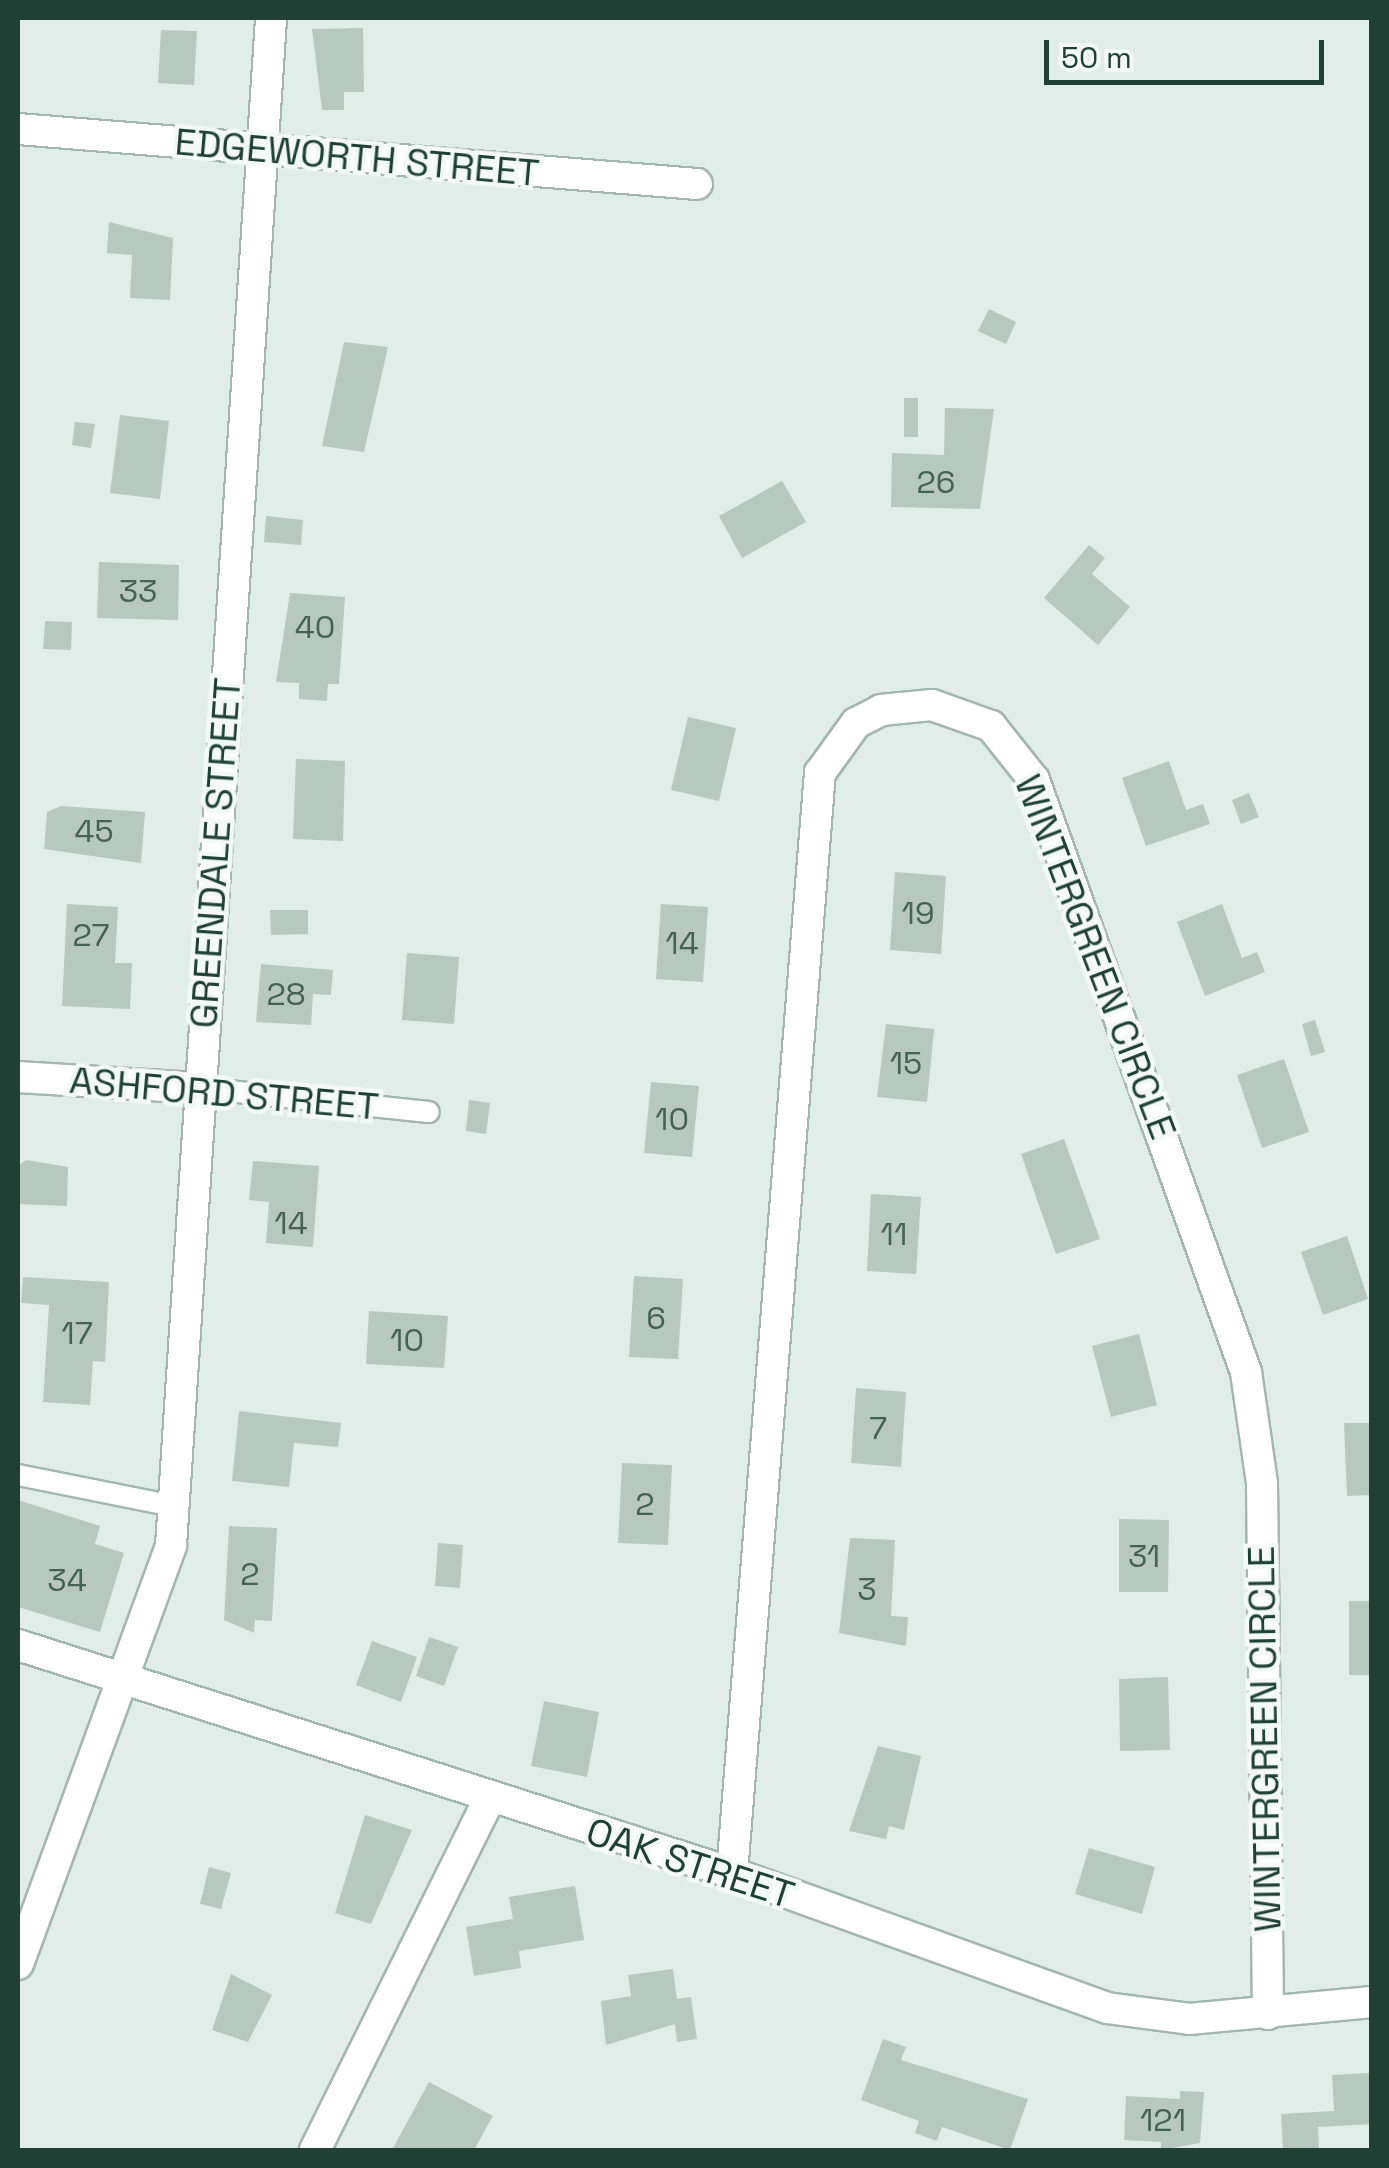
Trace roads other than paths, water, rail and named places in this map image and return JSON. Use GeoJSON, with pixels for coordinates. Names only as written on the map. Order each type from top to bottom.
{"type":"FeatureCollection","features":[{"type":"Feature","properties":{"kind":"street","name":"GREENDALE STREET"},"geometry":{"type":"LineString","coordinates":[[18,1964],[154,1610],[173,1506],[270,18]]}},
{"type":"Feature","properties":{"kind":"street","name":"EDGEWORTH STREET"},"geometry":{"type":"LineString","coordinates":[[18,129],[262,152],[697,184]]}},
{"type":"Feature","properties":{"kind":"street","name":"WINTERGREEN CIRCLE"},"geometry":{"type":"LineString","coordinates":[[732,1872],[820,772],[856,723],[881,710],[932,705],[991,726],[1034,780],[1246,1372],[1262,1483],[1268,2014]]}},
{"type":"Feature","properties":{"kind":"street","name":"ASHFORD STREET"},"geometry":{"type":"LineString","coordinates":[[18,1077],[200,1088]]}},
{"type":"Feature","properties":{"kind":"street","name":"OAK STREET"},"geometry":{"type":"LineString","coordinates":[[18,1644],[488,1801],[732,1872],[1107,2008],[1188,2019],[1372,2002]]}},
{"type":"Feature","properties":{"kind":"street"},"geometry":{"type":"LineString","coordinates":[[315,2150],[488,1801]]}},
{"type":"Feature","properties":{"kind":"lane","name":"ASHFORD STREET"},"geometry":{"type":"LineString","coordinates":[[200,1088],[430,1112]]}},
{"type":"Feature","properties":{"kind":"lane"},"geometry":{"type":"LineString","coordinates":[[18,1475],[173,1506]]}}]}
